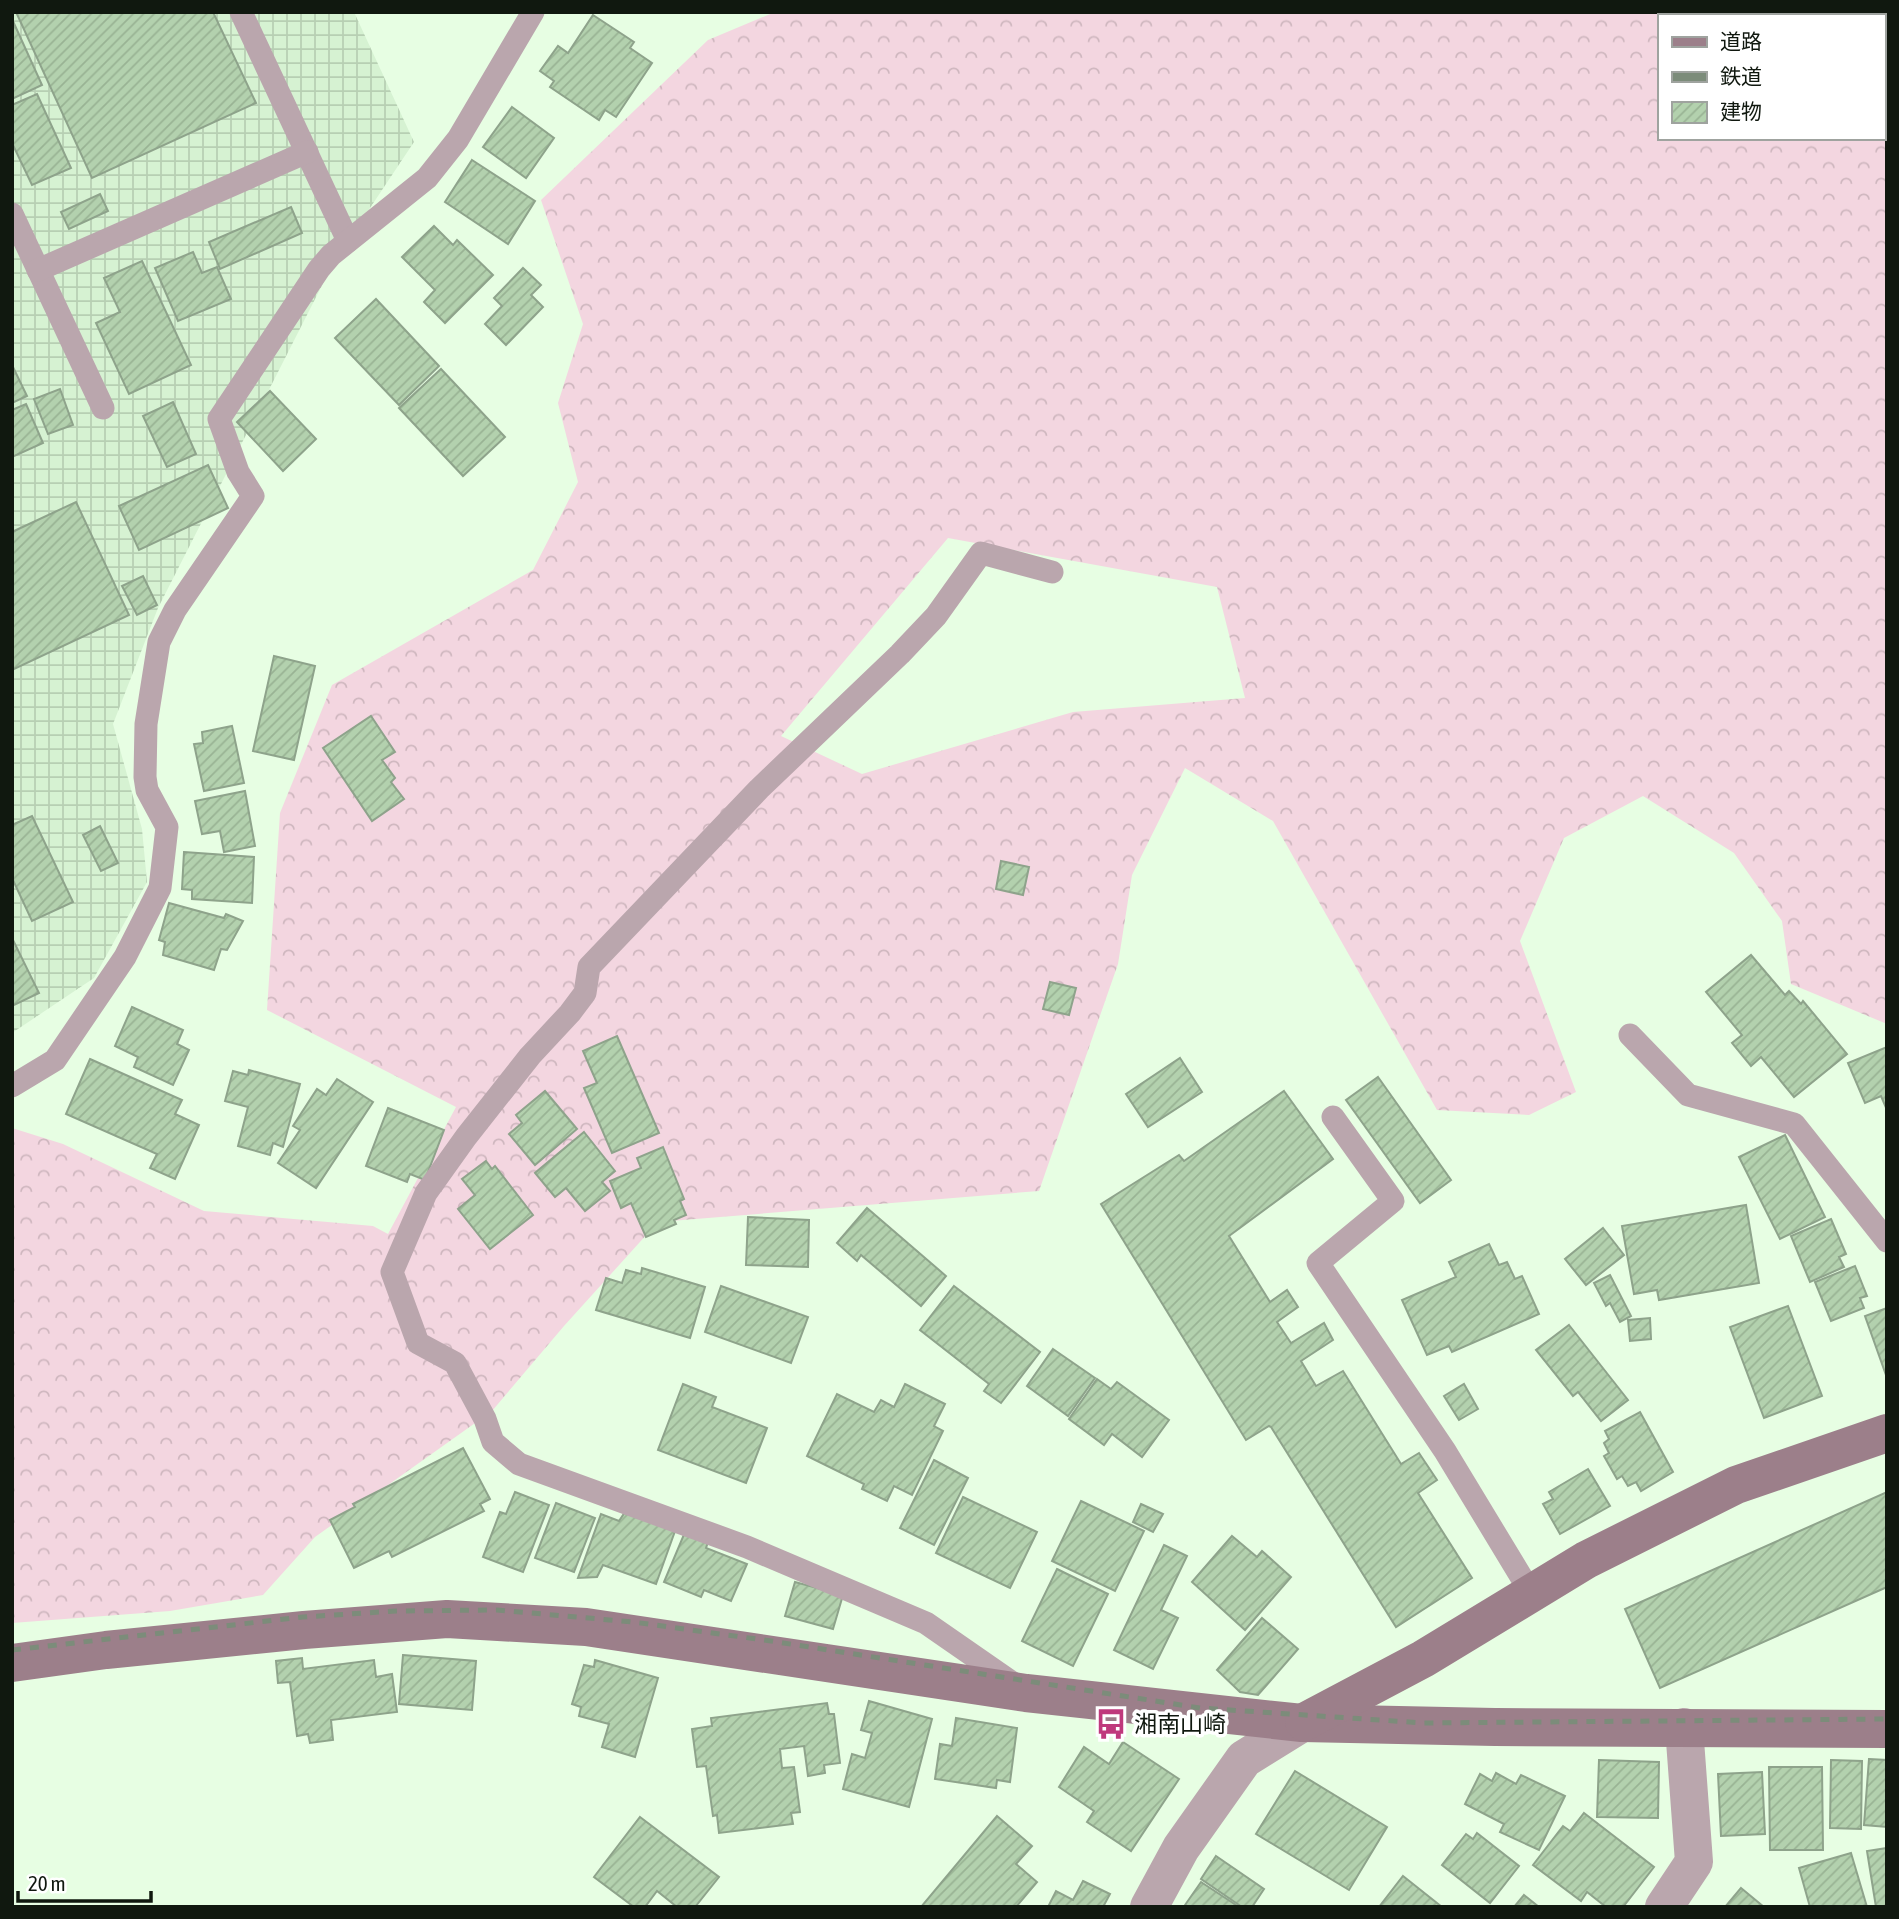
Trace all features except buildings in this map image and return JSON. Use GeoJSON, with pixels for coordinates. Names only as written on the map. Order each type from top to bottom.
{"type":"FeatureCollection","features":[{"type":"Feature","properties":{"kind":"street"},"geometry":{"type":"LineString","coordinates":[[1149,1907],[1181,1848],[1244,1759],[1302,1723],[1423,1659],[1586,1560],[1736,1485],[1887,1433]]}},
{"type":"Feature","properties":{"kind":"street"},"geometry":{"type":"LineString","coordinates":[[12,1663],[106,1650],[447,1619],[586,1627],[1026,1693],[1302,1723],[1887,1729]]}},
{"type":"Feature","properties":{"kind":"street"},"geometry":{"type":"LineString","coordinates":[[1664,1907],[1693,1862],[1684,1727]]}},
{"type":"Feature","properties":{"kind":"lane"},"geometry":{"type":"LineString","coordinates":[[241,12],[348,241]]}},
{"type":"Feature","properties":{"kind":"lane"},"geometry":{"type":"LineString","coordinates":[[12,1086],[55,1060],[125,957],[160,888],[167,827],[147,790],[145,777],[146,724],[159,642],[175,610],[253,496],[238,471],[219,419],[319,269],[331,255],[427,178],[458,139],[533,12]]}},
{"type":"Feature","properties":{"kind":"lane"},"geometry":{"type":"LineString","coordinates":[[38,270],[307,152]]}},
{"type":"Feature","properties":{"kind":"lane"},"geometry":{"type":"LineString","coordinates":[[12,214],[103,408]]}},
{"type":"Feature","properties":{"kind":"lane"},"geometry":{"type":"LineString","coordinates":[[1026,1693],[926,1623],[747,1547],[519,1464],[493,1442],[485,1419],[455,1363],[418,1343],[392,1272],[426,1194],[466,1137],[530,1056],[585,993],[589,967],[759,789],[936,616],[981,553],[1052,572]]}},
{"type":"Feature","properties":{"kind":"lane"},"geometry":{"type":"LineString","coordinates":[[1630,1035],[1688,1095],[1794,1124],[1883,1229]]}},
{"type":"Feature","properties":{"kind":"lane"},"geometry":{"type":"LineString","coordinates":[[1333,1117],[1393,1201],[1318,1263],[1445,1451],[1531,1593]]}},
{"type":"Feature","properties":{"kind":"shaded area"},"geometry":{"type":"Polygon","coordinates":[[[12,12],[354,12],[414,142],[342,246],[158,608],[113,724],[142,829],[147,882],[94,978],[12,1033],[12,12]]]}},
{"type":"Feature","properties":{"kind":"green space"},"geometry":{"type":"Polygon","coordinates":[[[775,12],[1887,12],[1887,1024],[1791,984],[1782,921],[1734,853],[1643,796],[1564,838],[1520,941],[1576,1092],[1529,1115],[1437,1110],[1273,821],[1185,768],[1132,875],[1118,964],[1039,1191],[658,1222],[492,1411],[315,1537],[263,1595],[170,1611],[12,1623],[12,1128],[63,1144],[204,1211],[373,1226],[388,1234],[456,1107],[267,1010],[280,813],[332,685],[533,570],[578,482],[558,403],[583,324],[541,200],[708,40],[775,12]],[[948,538],[781,736],[862,774],[1073,712],[1245,698],[1217,587],[948,538]]]}},
{"type":"Feature","properties":{"kind":"railway"},"geometry":{"type":"LineString","coordinates":[[12,1650],[303,1617],[396,1611],[497,1610],[633,1622],[771,1641],[1200,1708],[1424,1723],[1887,1719]]}},
{"type":"Feature","properties":{"kind":"place","name":"湘南山崎"},"geometry":{"type":"Point","coordinates":[1111,1724]}}]}
